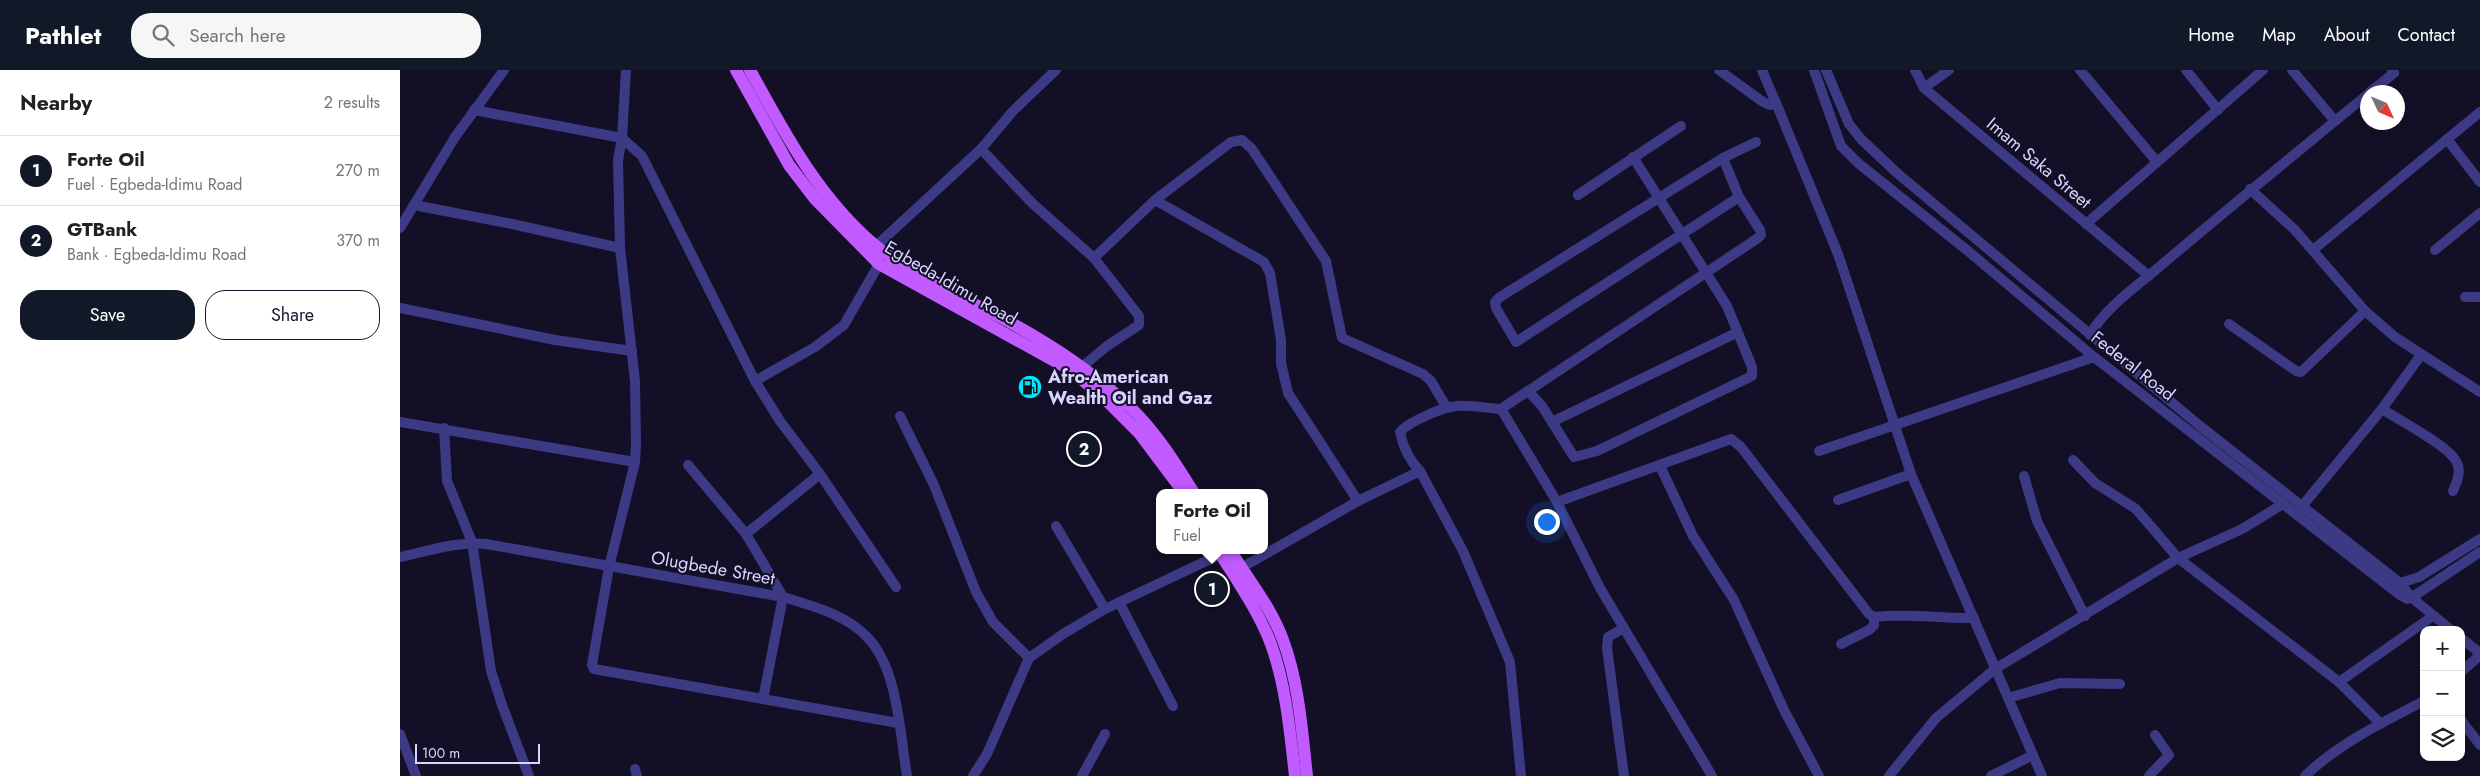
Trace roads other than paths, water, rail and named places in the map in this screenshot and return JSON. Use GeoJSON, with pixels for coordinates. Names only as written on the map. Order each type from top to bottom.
{"type":"FeatureCollection","features":[{"type":"Feature","properties":{"kind":"main road","name":"Egbeda-Idimu Road"},"geometry":{"type":"LineString","coordinates":[[736,70],[790,165],[800,179],[815,199],[879,264],[1083,366],[1132,409],[1157,438],[1191,489]]}},
{"type":"Feature","properties":{"kind":"main road","name":"Egbeda-Idimu Road"},"geometry":{"type":"LineString","coordinates":[[750,70],[804,164],[844,216],[876,246],[1069,369],[1104,398],[1139,433],[1181,489]]}},
{"type":"Feature","properties":{"kind":"main road"},"geometry":{"type":"LineString","coordinates":[[1224,554],[1271,644],[1284,693],[1295,776]]}},
{"type":"Feature","properties":{"kind":"main road"},"geometry":{"type":"LineString","coordinates":[[1225,554],[1241,568],[1266,605],[1283,639],[1294,677],[1307,776]]}},
{"type":"Feature","properties":{"kind":"street"},"geometry":{"type":"LineString","coordinates":[[400,228],[474,110],[504,70]]}},
{"type":"Feature","properties":{"kind":"street"},"geometry":{"type":"LineString","coordinates":[[626,70],[622,138],[618,160],[620,248],[632,351],[637,418],[635,462],[609,567],[592,665],[594,669],[898,723]]}},
{"type":"Feature","properties":{"kind":"street"},"geometry":{"type":"LineString","coordinates":[[876,246],[981,149],[1013,112],[1056,70]]}},
{"type":"Feature","properties":{"kind":"street"},"geometry":{"type":"LineString","coordinates":[[1719,70],[1763,102],[1770,105],[1776,103]]}},
{"type":"Feature","properties":{"kind":"street"},"geometry":{"type":"LineString","coordinates":[[1762,70],[1838,254],[1911,474],[2042,776]]}},
{"type":"Feature","properties":{"kind":"street","name":"Federal Road"},"geometry":{"type":"LineString","coordinates":[[1814,70],[1841,146],[1858,163],[2094,357],[2400,595],[2407,599],[2411,597],[2400,583],[2200,426],[1897,173],[1861,139],[1845,116],[1826,70]]}},
{"type":"Feature","properties":{"kind":"street","name":"Imam Saka Street"},"geometry":{"type":"LineString","coordinates":[[1915,70],[1924,88],[2148,276]]}},
{"type":"Feature","properties":{"kind":"street"},"geometry":{"type":"LineString","coordinates":[[1924,88],[1949,70]]}},
{"type":"Feature","properties":{"kind":"street"},"geometry":{"type":"LineString","coordinates":[[2080,70],[2157,162]]}},
{"type":"Feature","properties":{"kind":"street"},"geometry":{"type":"LineString","coordinates":[[2186,70],[2218,110]]}},
{"type":"Feature","properties":{"kind":"street"},"geometry":{"type":"LineString","coordinates":[[2086,224],[2263,70]]}},
{"type":"Feature","properties":{"kind":"street"},"geometry":{"type":"LineString","coordinates":[[2292,70],[2335,121]]}},
{"type":"Feature","properties":{"kind":"street"},"geometry":{"type":"LineString","coordinates":[[2379,85],[2394,71]]}},
{"type":"Feature","properties":{"kind":"street"},"geometry":{"type":"LineString","coordinates":[[2090,335],[2101,318],[2148,276],[2360,101]]}},
{"type":"Feature","properties":{"kind":"street"},"geometry":{"type":"LineString","coordinates":[[474,110],[622,138],[642,156],[755,381],[780,421],[820,474],[896,587]]}},
{"type":"Feature","properties":{"kind":"street"},"geometry":{"type":"LineString","coordinates":[[2313,250],[2480,112]]}},
{"type":"Feature","properties":{"kind":"street"},"geometry":{"type":"LineString","coordinates":[[1578,195],[1681,126]]}},
{"type":"Feature","properties":{"kind":"street"},"geometry":{"type":"LineString","coordinates":[[2447,139],[2480,182]]}},
{"type":"Feature","properties":{"kind":"street"},"geometry":{"type":"LineString","coordinates":[[1094,258],[1155,200],[1231,142],[1242,140],[1252,149],[1326,261],[1342,338],[1423,374],[1431,381],[1447,408]]}},
{"type":"Feature","properties":{"kind":"street"},"geometry":{"type":"LineString","coordinates":[[1739,197],[1682,236],[1516,342],[1496,308],[1495,302],[1500,297],[1723,158],[1756,142]]}},
{"type":"Feature","properties":{"kind":"street"},"geometry":{"type":"LineString","coordinates":[[981,149],[1032,203],[1094,258],[1140,320],[1139,325],[1107,346],[1083,366]]}},
{"type":"Feature","properties":{"kind":"street"},"geometry":{"type":"LineString","coordinates":[[1528,391],[1552,422],[1574,457],[1587,455],[1743,382],[1752,376],[1752,367],[1726,306],[1634,157]]}},
{"type":"Feature","properties":{"kind":"street"},"geometry":{"type":"LineString","coordinates":[[1520,776],[1510,662],[1463,551],[1420,471],[1412,462],[1402,442],[1400,432],[1406,426],[1447,408],[1458,406],[1500,409],[1761,235],[1739,197],[1723,158]]}},
{"type":"Feature","properties":{"kind":"street"},"geometry":{"type":"LineString","coordinates":[[2250,190],[2295,230],[2365,311],[2395,337],[2480,392]]}},
{"type":"Feature","properties":{"kind":"street"},"geometry":{"type":"LineString","coordinates":[[1155,200],[1264,262],[1270,273],[1280,340],[1281,363],[1288,392],[1358,501]]}},
{"type":"Feature","properties":{"kind":"street"},"geometry":{"type":"LineString","coordinates":[[414,206],[512,224],[620,248]]}},
{"type":"Feature","properties":{"kind":"street"},"geometry":{"type":"LineString","coordinates":[[2435,250],[2480,213]]}},
{"type":"Feature","properties":{"kind":"street"},"geometry":{"type":"LineString","coordinates":[[1941,230],[1950,218]]}},
{"type":"Feature","properties":{"kind":"street"},"geometry":{"type":"LineString","coordinates":[[755,381],[815,346],[844,325],[879,264]]}},
{"type":"Feature","properties":{"kind":"street"},"geometry":{"type":"LineString","coordinates":[[2465,297],[2480,297]]}},
{"type":"Feature","properties":{"kind":"street"},"geometry":{"type":"LineString","coordinates":[[400,308],[555,340],[632,351]]}},
{"type":"Feature","properties":{"kind":"street"},"geometry":{"type":"LineString","coordinates":[[2229,324],[2296,371],[2301,372],[2365,311]]}},
{"type":"Feature","properties":{"kind":"street"},"geometry":{"type":"LineString","coordinates":[[1552,422],[1736,332]]}},
{"type":"Feature","properties":{"kind":"street"},"geometry":{"type":"LineString","coordinates":[[2303,505],[2382,409],[2421,355]]}},
{"type":"Feature","properties":{"kind":"street"},"geometry":{"type":"LineString","coordinates":[[1818,451],[1894,424],[2011,387],[2094,357]]}},
{"type":"Feature","properties":{"kind":"street"},"geometry":{"type":"LineString","coordinates":[[1500,409],[1557,502],[1600,588],[1712,776]]}},
{"type":"Feature","properties":{"kind":"street"},"geometry":{"type":"LineString","coordinates":[[2382,409],[2444,449],[2456,461],[2459,478],[2453,491]]}},
{"type":"Feature","properties":{"kind":"street"},"geometry":{"type":"LineString","coordinates":[[900,416],[934,485],[976,592],[992,622],[1029,658]]}},
{"type":"Feature","properties":{"kind":"street"},"geometry":{"type":"LineString","coordinates":[[400,422],[635,462]]}},
{"type":"Feature","properties":{"kind":"street"},"geometry":{"type":"LineString","coordinates":[[444,428],[447,481],[472,542],[491,671],[529,776]]}},
{"type":"Feature","properties":{"kind":"street"},"geometry":{"type":"LineString","coordinates":[[1557,502],[1731,439],[1741,447],[1861,605],[1874,617],[1912,615],[1949,619],[1974,618]]}},
{"type":"Feature","properties":{"kind":"street"},"geometry":{"type":"LineString","coordinates":[[2073,460],[2095,483],[2136,509],[2178,558],[2339,682],[2380,723]]}},
{"type":"Feature","properties":{"kind":"street"},"geometry":{"type":"LineString","coordinates":[[688,465],[746,534],[783,597],[762,699]]}},
{"type":"Feature","properties":{"kind":"street"},"geometry":{"type":"LineString","coordinates":[[1660,466],[1693,536],[1734,600],[1784,710],[1818,776]]}},
{"type":"Feature","properties":{"kind":"street"},"geometry":{"type":"LineString","coordinates":[[1268,553],[1358,501],[1420,471]]}},
{"type":"Feature","properties":{"kind":"street"},"geometry":{"type":"LineString","coordinates":[[746,534],[820,474]]}},
{"type":"Feature","properties":{"kind":"street"},"geometry":{"type":"LineString","coordinates":[[1838,500],[1911,474]]}},
{"type":"Feature","properties":{"kind":"street"},"geometry":{"type":"LineString","coordinates":[[2024,476],[2037,521],[2085,616]]}},
{"type":"Feature","properties":{"kind":"street"},"geometry":{"type":"LineString","coordinates":[[1888,776],[1936,718],[1995,669],[2178,558],[2242,530],[2283,504]]}},
{"type":"Feature","properties":{"kind":"street"},"geometry":{"type":"LineString","coordinates":[[1056,526],[1105,609]]}},
{"type":"Feature","properties":{"kind":"street"},"geometry":{"type":"LineString","coordinates":[[2400,583],[2419,577],[2480,539]]}},
{"type":"Feature","properties":{"kind":"street","name":"Olugbede Street"},"geometry":{"type":"LineString","coordinates":[[400,557],[472,542],[783,597],[824,609],[853,625],[869,638],[884,662],[894,695],[906,776]]}},
{"type":"Feature","properties":{"kind":"street"},"geometry":{"type":"LineString","coordinates":[[2446,626],[2411,597],[2480,552]]}},
{"type":"Feature","properties":{"kind":"street"},"geometry":{"type":"LineString","coordinates":[[973,776],[987,754],[1029,658],[1063,634],[1105,609],[1219,554]]}},
{"type":"Feature","properties":{"kind":"street"},"geometry":{"type":"LineString","coordinates":[[1241,568],[1265,554]]}},
{"type":"Feature","properties":{"kind":"street"},"geometry":{"type":"LineString","coordinates":[[1119,602],[1173,706]]}},
{"type":"Feature","properties":{"kind":"street"},"geometry":{"type":"LineString","coordinates":[[2339,682],[2433,616]]}},
{"type":"Feature","properties":{"kind":"street"},"geometry":{"type":"LineString","coordinates":[[1841,644],[1869,630],[1874,625],[1874,617]]}},
{"type":"Feature","properties":{"kind":"street"},"geometry":{"type":"LineString","coordinates":[[1624,628],[1608,637],[1607,648],[1624,776]]}},
{"type":"Feature","properties":{"kind":"street"},"geometry":{"type":"LineString","coordinates":[[2462,671],[2480,654],[2465,641]]}},
{"type":"Feature","properties":{"kind":"street"},"geometry":{"type":"LineString","coordinates":[[2008,698],[2060,683],[2120,684]]}},
{"type":"Feature","properties":{"kind":"street"},"geometry":{"type":"LineString","coordinates":[[2305,776],[2319,763],[2380,723],[2420,703]]}},
{"type":"Feature","properties":{"kind":"street"},"geometry":{"type":"LineString","coordinates":[[2465,725],[2480,745]]}},
{"type":"Feature","properties":{"kind":"street"},"geometry":{"type":"LineString","coordinates":[[400,734],[416,776]]}},
{"type":"Feature","properties":{"kind":"street"},"geometry":{"type":"LineString","coordinates":[[1082,776],[1105,734]]}},
{"type":"Feature","properties":{"kind":"street"},"geometry":{"type":"LineString","coordinates":[[2149,776],[2169,755],[2155,735]]}},
{"type":"Feature","properties":{"kind":"street"},"geometry":{"type":"LineString","coordinates":[[1991,776],[2033,755]]}},
{"type":"Feature","properties":{"kind":"place","name":"Afro-American Wealth Oil and Gaz"},"geometry":{"type":"Point","coordinates":[1030,387]}},
{"type":"Feature","properties":{"kind":"place","name":"GTBank"},"geometry":{"type":"Point","coordinates":[1084,449]}},
{"type":"Feature","properties":{"kind":"place","name":"Forte Oil"},"geometry":{"type":"Point","coordinates":[1212,589]}}]}
